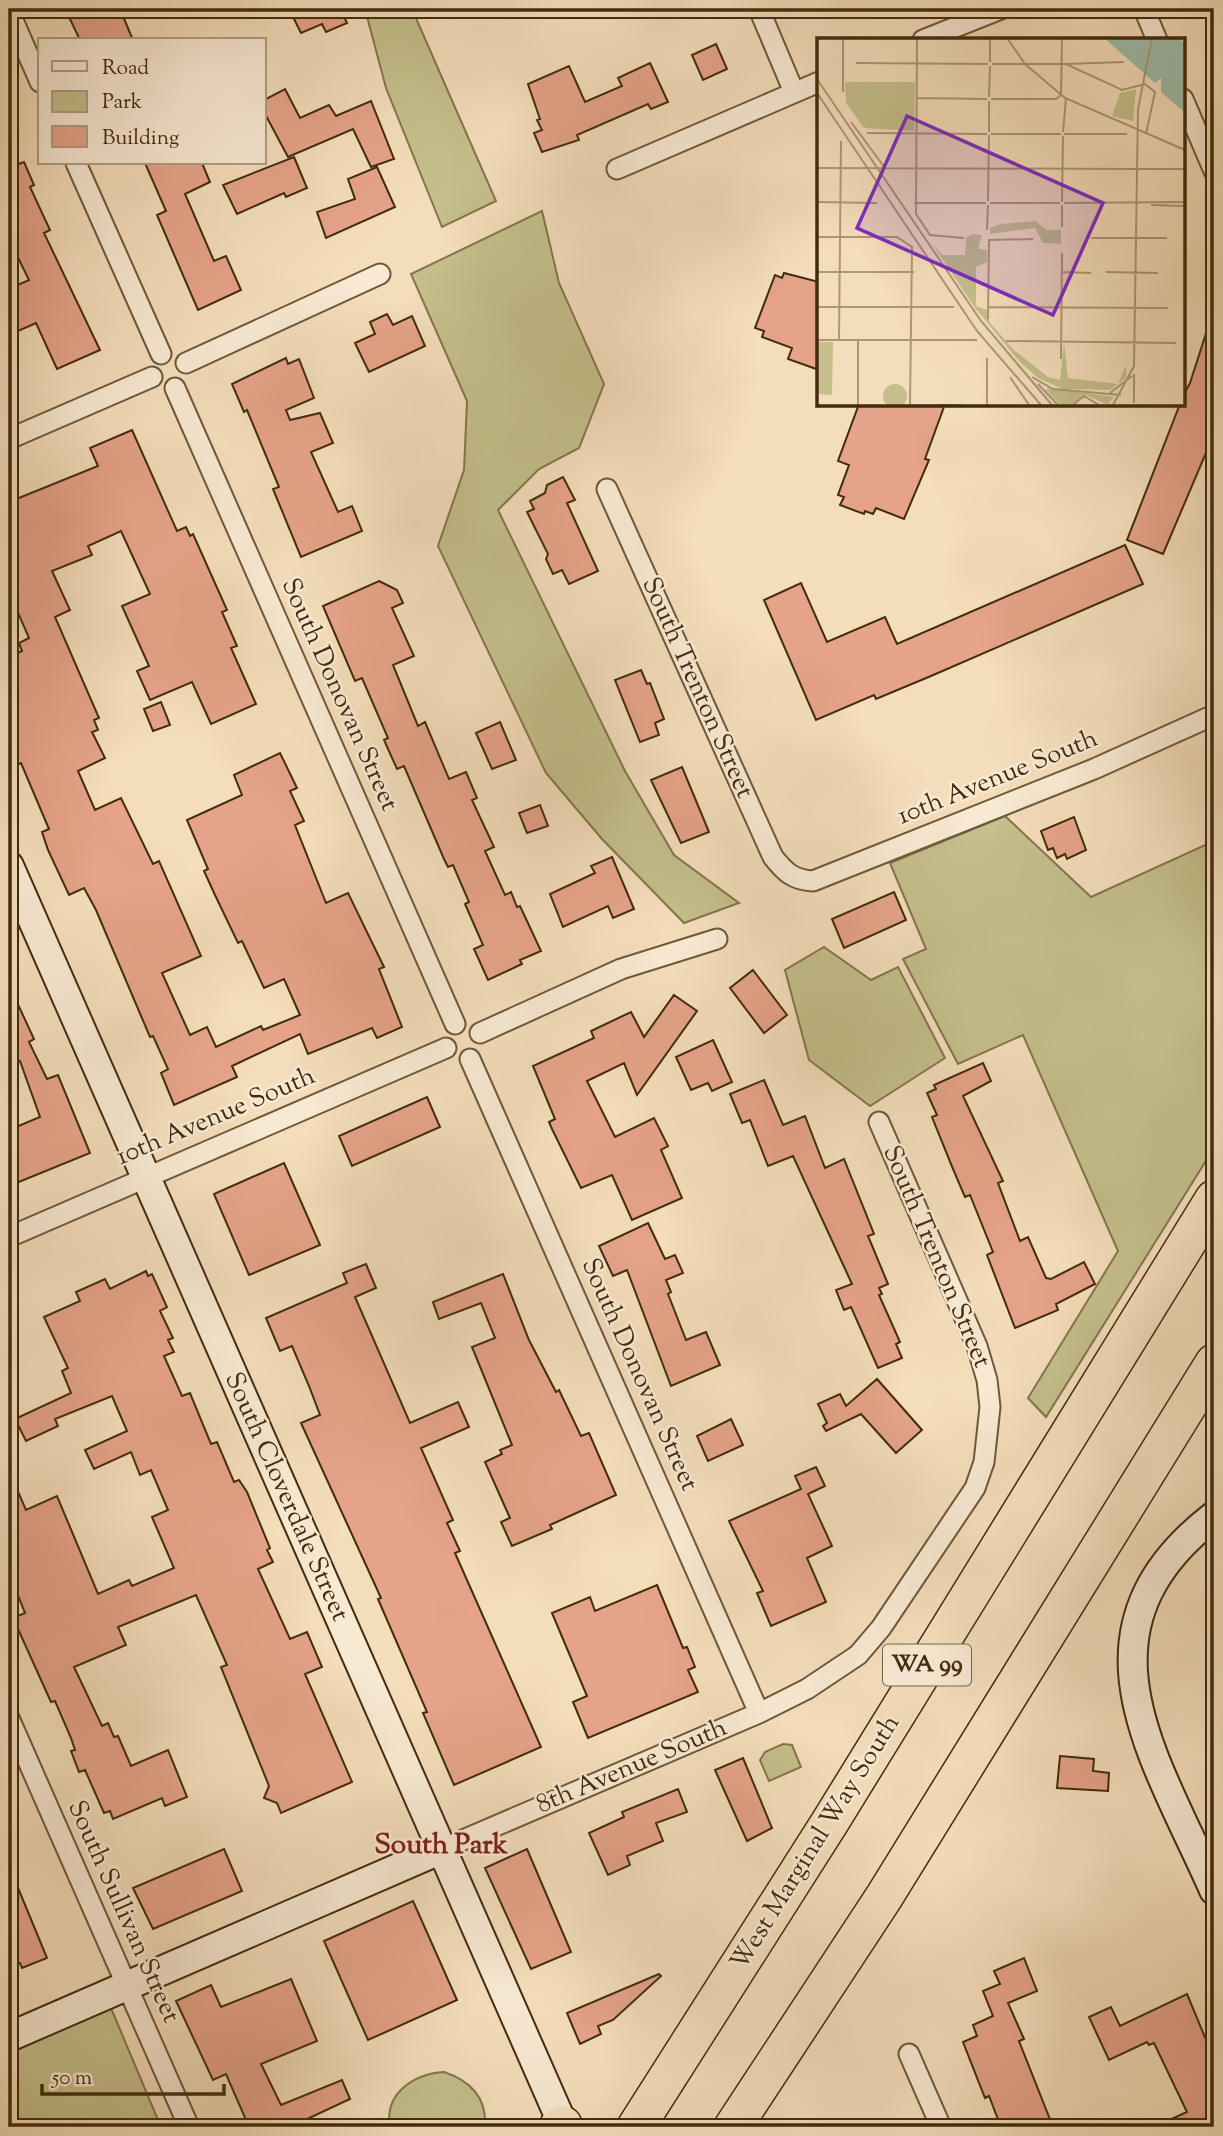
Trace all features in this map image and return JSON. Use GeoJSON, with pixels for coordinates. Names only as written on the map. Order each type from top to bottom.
{"type":"FeatureCollection","features":[{"type":"Feature","properties":{"kind":"highway","name":"West Marginal Way South"},"geometry":{"type":"LineString","coordinates":[[636,2127],[837,1810],[1214,1199]]}},
{"type":"Feature","properties":{"kind":"highway","name":"WA 99"},"geometry":{"type":"LineString","coordinates":[[733,2127],[884,1897],[1214,1363]]}},
{"type":"Feature","properties":{"kind":"main road","name":"South Cloverdale Street"},"geometry":{"type":"LineString","coordinates":[[9,866],[562,2127]]}},
{"type":"Feature","properties":{"kind":"main road"},"geometry":{"type":"LineString","coordinates":[[1214,1516],[1174,1550],[1142,1606],[1134,1640],[1132,1678],[1135,1704],[1142,1728],[1214,1890]]}},
{"type":"Feature","properties":{"kind":"main road","name":"8th Avenue South"},"geometry":{"type":"LineString","coordinates":[[9,2037],[442,1849]]}},
{"type":"Feature","properties":{"kind":"street"},"geometry":{"type":"LineString","coordinates":[[760,9],[794,92]]}},
{"type":"Feature","properties":{"kind":"street"},"geometry":{"type":"LineString","coordinates":[[928,38],[1001,9]]}},
{"type":"Feature","properties":{"kind":"street"},"geometry":{"type":"LineString","coordinates":[[1144,9],[1156,38]]}},
{"type":"Feature","properties":{"kind":"street"},"geometry":{"type":"LineString","coordinates":[[9,11],[38,77]]}},
{"type":"Feature","properties":{"kind":"street"},"geometry":{"type":"LineString","coordinates":[[617,169],[817,83]]}},
{"type":"Feature","properties":{"kind":"street"},"geometry":{"type":"LineString","coordinates":[[1184,101],[1214,171]]}},
{"type":"Feature","properties":{"kind":"street"},"geometry":{"type":"LineString","coordinates":[[76,164],[161,354]]}},
{"type":"Feature","properties":{"kind":"street"},"geometry":{"type":"LineString","coordinates":[[186,363],[380,274]]}},
{"type":"Feature","properties":{"kind":"street"},"geometry":{"type":"LineString","coordinates":[[161,354],[177,354],[186,363],[186,380],[175,388],[160,387],[152,377],[151,365],[161,354]]}},
{"type":"Feature","properties":{"kind":"street"},"geometry":{"type":"LineString","coordinates":[[9,439],[152,377]]}},
{"type":"Feature","properties":{"kind":"street","name":"South Donovan Street"},"geometry":{"type":"LineString","coordinates":[[175,388],[454,1024]]}},
{"type":"Feature","properties":{"kind":"street","name":"South Trenton Street"},"geometry":{"type":"LineString","coordinates":[[607,489],[774,857],[785,872],[798,880]]}},
{"type":"Feature","properties":{"kind":"street","name":"10th Avenue South"},"geometry":{"type":"LineString","coordinates":[[798,880],[813,881],[1094,769],[1214,715]]}},
{"type":"Feature","properties":{"kind":"street"},"geometry":{"type":"LineString","coordinates":[[480,1033],[621,969],[717,939]]}},
{"type":"Feature","properties":{"kind":"street"},"geometry":{"type":"LineString","coordinates":[[471,1023],[480,1033],[481,1048],[470,1059],[456,1059],[446,1048],[444,1037],[454,1024],[471,1023]]}},
{"type":"Feature","properties":{"kind":"street","name":"10th Avenue South"},"geometry":{"type":"LineString","coordinates":[[9,1237],[446,1048]]}},
{"type":"Feature","properties":{"kind":"street","name":"South Donovan Street"},"geometry":{"type":"LineString","coordinates":[[470,1059],[759,1713]]}},
{"type":"Feature","properties":{"kind":"street","name":"South Trenton Street"},"geometry":{"type":"LineString","coordinates":[[879,1122],[977,1346],[987,1380],[989,1436]]}},
{"type":"Feature","properties":{"kind":"street","name":"8th Avenue South"},"geometry":{"type":"LineString","coordinates":[[442,1849],[759,1713],[836,1671],[858,1655],[881,1628],[975,1488],[989,1436]]}},
{"type":"Feature","properties":{"kind":"street","name":"South Sullivan Street"},"geometry":{"type":"LineString","coordinates":[[9,1718],[189,2127]]}},
{"type":"Feature","properties":{"kind":"street"},"geometry":{"type":"LineString","coordinates":[[909,2054],[941,2127]]}},
{"type":"Feature","properties":{"kind":"green space"},"geometry":{"type":"Polygon","coordinates":[[[365,9],[412,9],[496,201],[442,227],[386,88],[365,9]]]}},
{"type":"Feature","properties":{"kind":"green space"},"geometry":{"type":"Polygon","coordinates":[[[542,211],[559,283],[604,384],[579,448],[539,469],[498,510],[625,771],[674,855],[739,903],[684,923],[602,839],[546,773],[438,546],[464,470],[467,401],[411,274],[542,211]]]}},
{"type":"Feature","properties":{"kind":"green space"},"geometry":{"type":"Polygon","coordinates":[[[1005,816],[1091,897],[1214,841],[1214,1148],[1046,1417],[1028,1398],[1118,1251],[1023,1035],[958,1064],[903,959],[926,949],[890,863],[1005,816]]]}},
{"type":"Feature","properties":{"kind":"green space"},"geometry":{"type":"Polygon","coordinates":[[[824,947],[871,980],[898,967],[945,1058],[870,1106],[809,1060],[785,970],[824,947]]]}},
{"type":"Feature","properties":{"kind":"green space"},"geometry":{"type":"Polygon","coordinates":[[[783,1744],[792,1745],[801,1767],[769,1781],[760,1760],[765,1752],[783,1744]]]}},
{"type":"Feature","properties":{"kind":"green space"},"geometry":{"type":"Polygon","coordinates":[[[111,2008],[161,2127],[9,2127],[9,2052],[111,2008]]]}},
{"type":"Feature","properties":{"kind":"green space"},"geometry":{"type":"Polygon","coordinates":[[[444,2072],[462,2080],[475,2092],[483,2107],[485,2127],[390,2127],[389,2115],[397,2095],[412,2081],[444,2072]]]}},
{"type":"Feature","properties":{"kind":"building"},"geometry":{"type":"Polygon","coordinates":[[[82,9],[120,9],[132,38],[79,38],[68,15],[82,9]]]}},
{"type":"Feature","properties":{"kind":"building"},"geometry":{"type":"Polygon","coordinates":[[[289,9],[355,9],[343,14],[347,23],[326,32],[322,24],[301,33],[289,9]]]}},
{"type":"Feature","properties":{"kind":"building"},"geometry":{"type":"Polygon","coordinates":[[[716,44],[727,69],[703,80],[692,55],[716,44]]]}},
{"type":"Feature","properties":{"kind":"building"},"geometry":{"type":"Polygon","coordinates":[[[650,63],[668,102],[651,109],[648,104],[577,135],[579,140],[542,152],[534,133],[542,130],[537,120],[540,119],[528,84],[569,66],[585,102],[622,86],[618,78],[650,63]]]}},
{"type":"Feature","properties":{"kind":"building"},"geometry":{"type":"Polygon","coordinates":[[[285,89],[300,118],[329,105],[336,116],[371,101],[394,159],[371,167],[353,129],[288,157],[266,116],[266,99],[285,89]]]}},
{"type":"Feature","properties":{"kind":"building"},"geometry":{"type":"Polygon","coordinates":[[[9,143],[19,164],[24,162],[34,185],[30,187],[50,230],[44,233],[100,350],[57,369],[36,323],[9,335],[9,289],[29,280],[9,239],[9,143]]]}},
{"type":"Feature","properties":{"kind":"building"},"geometry":{"type":"Polygon","coordinates":[[[294,157],[307,188],[286,197],[284,193],[237,214],[223,185],[294,157]]]}},
{"type":"Feature","properties":{"kind":"building"},"geometry":{"type":"Polygon","coordinates":[[[145,164],[202,164],[210,182],[185,194],[214,261],[226,256],[241,290],[198,310],[157,215],[166,211],[145,164]]]}},
{"type":"Feature","properties":{"kind":"building"},"geometry":{"type":"Polygon","coordinates":[[[377,167],[395,207],[326,238],[317,212],[355,199],[348,179],[377,167]]]}},
{"type":"Feature","properties":{"kind":"building"},"geometry":{"type":"Polygon","coordinates":[[[784,273],[817,281],[817,369],[788,359],[792,348],[762,337],[764,331],[755,328],[775,275],[782,278],[784,273]]]}},
{"type":"Feature","properties":{"kind":"building"},"geometry":{"type":"Polygon","coordinates":[[[387,314],[393,325],[412,316],[425,346],[369,372],[355,343],[375,334],[370,322],[387,314]]]}},
{"type":"Feature","properties":{"kind":"building"},"geometry":{"type":"Polygon","coordinates":[[[1210,321],[1214,322],[1214,434],[1163,554],[1127,540],[1179,406],[1184,406],[1184,394],[1210,321]]]}},
{"type":"Feature","properties":{"kind":"building"},"geometry":{"type":"Polygon","coordinates":[[[286,358],[288,364],[299,359],[314,398],[286,410],[290,420],[320,413],[333,443],[311,452],[338,512],[352,506],[362,531],[301,557],[273,489],[279,487],[247,410],[244,412],[232,384],[286,358]]]}},
{"type":"Feature","properties":{"kind":"building"},"geometry":{"type":"Polygon","coordinates":[[[858,406],[944,406],[925,459],[929,460],[904,519],[876,508],[873,514],[865,511],[864,514],[840,505],[844,497],[838,495],[849,465],[838,461],[858,406]]]}},
{"type":"Feature","properties":{"kind":"building"},"geometry":{"type":"Polygon","coordinates":[[[132,430],[177,531],[186,527],[190,536],[193,534],[227,610],[222,612],[237,646],[231,648],[256,704],[211,724],[192,682],[150,700],[137,671],[149,666],[122,606],[150,594],[121,531],[88,546],[92,555],[52,571],[70,610],[55,617],[99,718],[94,720],[98,730],[92,732],[105,758],[78,771],[95,810],[121,798],[153,864],[159,861],[201,956],[162,973],[190,1035],[207,1027],[216,1047],[261,1026],[263,1030],[300,1015],[284,979],[264,988],[242,941],[238,943],[204,871],[208,869],[187,820],[242,795],[234,775],[280,753],[297,788],[290,791],[304,821],[295,825],[326,903],[348,893],[384,967],[379,969],[402,1027],[377,1038],[372,1028],[308,1054],[300,1034],[232,1066],[237,1077],[174,1105],[161,1073],[168,1069],[153,1036],[150,1037],[96,910],[84,888],[69,895],[48,850],[42,832],[49,829],[21,763],[9,768],[9,657],[22,651],[19,643],[29,638],[9,592],[9,502],[98,466],[90,448],[132,430]]]}},
{"type":"Feature","properties":{"kind":"building"},"geometry":{"type":"Polygon","coordinates":[[[563,477],[575,500],[567,503],[598,571],[569,584],[562,570],[553,574],[546,559],[548,554],[527,512],[534,509],[530,501],[545,493],[547,485],[563,477]]]}},
{"type":"Feature","properties":{"kind":"building"},"geometry":{"type":"Polygon","coordinates":[[[1125,545],[1143,584],[876,699],[874,695],[816,720],[764,600],[801,583],[827,642],[885,617],[897,644],[1125,545]]]}},
{"type":"Feature","properties":{"kind":"building"},"geometry":{"type":"Polygon","coordinates":[[[379,581],[397,590],[403,603],[392,608],[414,656],[393,665],[418,726],[425,722],[449,779],[466,772],[477,798],[472,800],[494,847],[485,851],[505,895],[511,892],[517,907],[520,906],[541,951],[520,960],[522,964],[488,980],[474,949],[483,945],[465,904],[469,902],[453,865],[448,867],[444,859],[404,766],[397,769],[384,740],[388,738],[362,678],[355,681],[323,606],[379,581]]]}},
{"type":"Feature","properties":{"kind":"building"},"geometry":{"type":"Polygon","coordinates":[[[641,670],[647,684],[650,683],[664,719],[655,723],[659,735],[640,742],[615,680],[641,670]]]}},
{"type":"Feature","properties":{"kind":"building"},"geometry":{"type":"Polygon","coordinates":[[[161,702],[170,725],[153,731],[144,709],[161,702]]]}},
{"type":"Feature","properties":{"kind":"building"},"geometry":{"type":"Polygon","coordinates":[[[500,722],[516,760],[492,769],[476,733],[500,722]]]}},
{"type":"Feature","properties":{"kind":"building"},"geometry":{"type":"Polygon","coordinates":[[[682,767],[709,832],[681,843],[651,780],[682,767]]]}},
{"type":"Feature","properties":{"kind":"building"},"geometry":{"type":"Polygon","coordinates":[[[540,805],[548,826],[527,833],[519,813],[540,805]]]}},
{"type":"Feature","properties":{"kind":"building"},"geometry":{"type":"Polygon","coordinates":[[[1074,817],[1086,850],[1067,859],[1065,854],[1057,858],[1053,848],[1048,850],[1041,831],[1074,817]]]}},
{"type":"Feature","properties":{"kind":"building"},"geometry":{"type":"Polygon","coordinates":[[[612,857],[634,909],[613,918],[608,906],[563,927],[550,894],[595,873],[591,866],[612,857]]]}},
{"type":"Feature","properties":{"kind":"building"},"geometry":{"type":"Polygon","coordinates":[[[894,892],[906,920],[844,948],[832,919],[894,892]]]}},
{"type":"Feature","properties":{"kind":"building"},"geometry":{"type":"Polygon","coordinates":[[[753,970],[787,1015],[764,1033],[730,988],[753,970]]]}},
{"type":"Feature","properties":{"kind":"building"},"geometry":{"type":"Polygon","coordinates":[[[9,985],[34,1039],[29,1042],[47,1079],[58,1075],[90,1153],[9,1186],[9,1130],[40,1117],[20,1061],[9,1066],[9,985]]]}},
{"type":"Feature","properties":{"kind":"building"},"geometry":{"type":"Polygon","coordinates":[[[674,995],[697,1011],[637,1095],[624,1063],[587,1081],[615,1137],[654,1118],[668,1146],[661,1150],[682,1198],[632,1220],[612,1175],[581,1188],[549,1122],[555,1119],[533,1066],[594,1038],[591,1031],[631,1012],[644,1037],[674,995]]]}},
{"type":"Feature","properties":{"kind":"building"},"geometry":{"type":"Polygon","coordinates":[[[713,1040],[732,1082],[712,1091],[708,1083],[691,1090],[676,1057],[713,1040]]]}},
{"type":"Feature","properties":{"kind":"building"},"geometry":{"type":"Polygon","coordinates":[[[983,1063],[991,1081],[963,1096],[1003,1181],[998,1183],[1020,1241],[1028,1237],[1046,1278],[1051,1279],[1084,1262],[1095,1284],[1056,1304],[1058,1310],[1015,1328],[987,1255],[993,1252],[970,1195],[965,1197],[953,1169],[932,1117],[937,1115],[927,1093],[936,1089],[934,1085],[983,1063]]]}},
{"type":"Feature","properties":{"kind":"building"},"geometry":{"type":"Polygon","coordinates":[[[764,1080],[783,1125],[805,1116],[825,1168],[844,1159],[874,1234],[868,1236],[888,1284],[879,1288],[882,1294],[879,1295],[900,1342],[896,1344],[902,1358],[878,1368],[851,1307],[844,1310],[836,1290],[852,1284],[793,1156],[768,1166],[750,1120],[742,1123],[730,1094],[764,1080]]]}},
{"type":"Feature","properties":{"kind":"building"},"geometry":{"type":"Polygon","coordinates":[[[427,1097],[440,1127],[352,1166],[339,1136],[427,1097]]]}},
{"type":"Feature","properties":{"kind":"building"},"geometry":{"type":"Polygon","coordinates":[[[284,1163],[320,1245],[249,1275],[214,1194],[284,1163]]]}},
{"type":"Feature","properties":{"kind":"building"},"geometry":{"type":"Polygon","coordinates":[[[648,1223],[665,1259],[675,1255],[683,1273],[666,1280],[671,1292],[668,1294],[686,1340],[706,1332],[720,1365],[671,1386],[627,1270],[613,1276],[599,1246],[648,1223]]]}},
{"type":"Feature","properties":{"kind":"building"},"geometry":{"type":"Polygon","coordinates":[[[366,1264],[376,1288],[355,1297],[410,1423],[458,1402],[469,1427],[421,1448],[453,1520],[447,1523],[460,1551],[455,1553],[541,1747],[454,1785],[423,1713],[427,1712],[378,1599],[381,1598],[301,1423],[320,1415],[309,1386],[292,1346],[280,1351],[266,1318],[347,1283],[343,1273],[366,1264]]]}},
{"type":"Feature","properties":{"kind":"building"},"geometry":{"type":"Polygon","coordinates":[[[146,1271],[148,1276],[152,1274],[167,1307],[160,1311],[173,1338],[168,1340],[174,1352],[164,1356],[182,1396],[190,1393],[211,1444],[217,1442],[234,1482],[239,1480],[247,1492],[270,1548],[267,1550],[273,1562],[258,1569],[290,1639],[307,1632],[322,1667],[305,1674],[352,1782],[281,1813],[277,1803],[264,1798],[269,1786],[221,1667],[227,1665],[196,1595],[118,1627],[126,1645],[74,1667],[102,1726],[108,1723],[114,1737],[118,1736],[131,1766],[168,1750],[187,1797],[165,1806],[162,1798],[113,1819],[110,1811],[104,1813],[85,1770],[79,1772],[71,1751],[75,1750],[71,1738],[55,1701],[51,1702],[13,1618],[25,1613],[9,1573],[9,1471],[26,1510],[57,1496],[98,1594],[129,1580],[132,1586],[174,1568],[152,1517],[168,1510],[151,1470],[140,1475],[131,1452],[94,1469],[85,1450],[127,1431],[112,1396],[55,1419],[58,1426],[26,1441],[15,1419],[71,1393],[62,1371],[68,1368],[44,1317],[80,1301],[76,1292],[105,1279],[110,1289],[146,1271]]]}},
{"type":"Feature","properties":{"kind":"building"},"geometry":{"type":"Polygon","coordinates":[[[503,1274],[529,1340],[556,1392],[559,1390],[581,1436],[589,1433],[616,1495],[550,1525],[552,1529],[512,1546],[501,1522],[510,1518],[485,1462],[502,1454],[500,1450],[512,1445],[472,1347],[495,1338],[481,1303],[439,1319],[433,1302],[503,1274]]]}},
{"type":"Feature","properties":{"kind":"building"},"geometry":{"type":"Polygon","coordinates":[[[877,1379],[922,1430],[896,1453],[861,1414],[826,1431],[823,1426],[827,1423],[818,1404],[840,1394],[846,1406],[877,1379]]]}},
{"type":"Feature","properties":{"kind":"building"},"geometry":{"type":"Polygon","coordinates":[[[731,1419],[743,1445],[708,1461],[697,1436],[731,1419]]]}},
{"type":"Feature","properties":{"kind":"building"},"geometry":{"type":"Polygon","coordinates":[[[816,1467],[825,1486],[808,1494],[832,1546],[807,1558],[826,1602],[771,1626],[757,1593],[763,1591],[729,1521],[801,1489],[795,1476],[816,1467]]]}},
{"type":"Feature","properties":{"kind":"building"},"geometry":{"type":"Polygon","coordinates":[[[657,1585],[683,1648],[687,1647],[695,1667],[688,1670],[698,1692],[588,1738],[573,1702],[587,1696],[552,1613],[590,1597],[595,1611],[657,1585]]]}},
{"type":"Feature","properties":{"kind":"building"},"geometry":{"type":"Polygon","coordinates":[[[1060,1756],[1094,1759],[1093,1771],[1109,1773],[1108,1791],[1057,1788],[1060,1756]]]}},
{"type":"Feature","properties":{"kind":"building"},"geometry":{"type":"Polygon","coordinates":[[[743,1758],[772,1828],[747,1841],[715,1770],[743,1758]]]}},
{"type":"Feature","properties":{"kind":"building"},"geometry":{"type":"Polygon","coordinates":[[[678,1789],[687,1812],[656,1823],[663,1841],[627,1856],[630,1865],[608,1875],[589,1833],[624,1817],[622,1812],[678,1789]]]}},
{"type":"Feature","properties":{"kind":"building"},"geometry":{"type":"Polygon","coordinates":[[[224,1849],[242,1891],[153,1929],[133,1888],[224,1849]]]}},
{"type":"Feature","properties":{"kind":"building"},"geometry":{"type":"Polygon","coordinates":[[[527,1849],[571,1952],[531,1969],[485,1868],[527,1849]]]}},
{"type":"Feature","properties":{"kind":"building"},"geometry":{"type":"Polygon","coordinates":[[[9,1866],[47,1958],[22,1968],[20,1963],[9,1967],[9,1866]]]}},
{"type":"Feature","properties":{"kind":"building"},"geometry":{"type":"Polygon","coordinates":[[[413,1901],[457,2000],[368,2040],[324,1941],[413,1901]]]}},
{"type":"Feature","properties":{"kind":"building"},"geometry":{"type":"Polygon","coordinates":[[[1024,1958],[1037,1991],[1008,2003],[1024,2039],[1019,2041],[1053,2127],[1001,2127],[989,2096],[985,2098],[963,2042],[977,2036],[973,2025],[993,2016],[983,1991],[1000,1984],[994,1971],[1024,1958]]]}},
{"type":"Feature","properties":{"kind":"building"},"geometry":{"type":"Polygon","coordinates":[[[659,1974],[661,1976],[613,2020],[598,2026],[601,2034],[580,2044],[567,2013],[659,1974]]]}},
{"type":"Feature","properties":{"kind":"building"},"geometry":{"type":"Polygon","coordinates":[[[291,1979],[317,2041],[261,2064],[281,2105],[342,2080],[350,2099],[307,2119],[310,2127],[249,2127],[226,2074],[213,2080],[176,2001],[211,1985],[221,2007],[291,1979]]]}},
{"type":"Feature","properties":{"kind":"building"},"geometry":{"type":"Polygon","coordinates":[[[1187,1994],[1214,2059],[1214,2127],[1154,2127],[1187,2112],[1154,2043],[1149,2045],[1147,2042],[1109,2060],[1089,2017],[1111,2007],[1120,2026],[1187,1994]]]}},
{"type":"Feature","properties":{"kind":"district","name":"South Park"},"geometry":{"type":"Point","coordinates":[441,1846]}}]}
